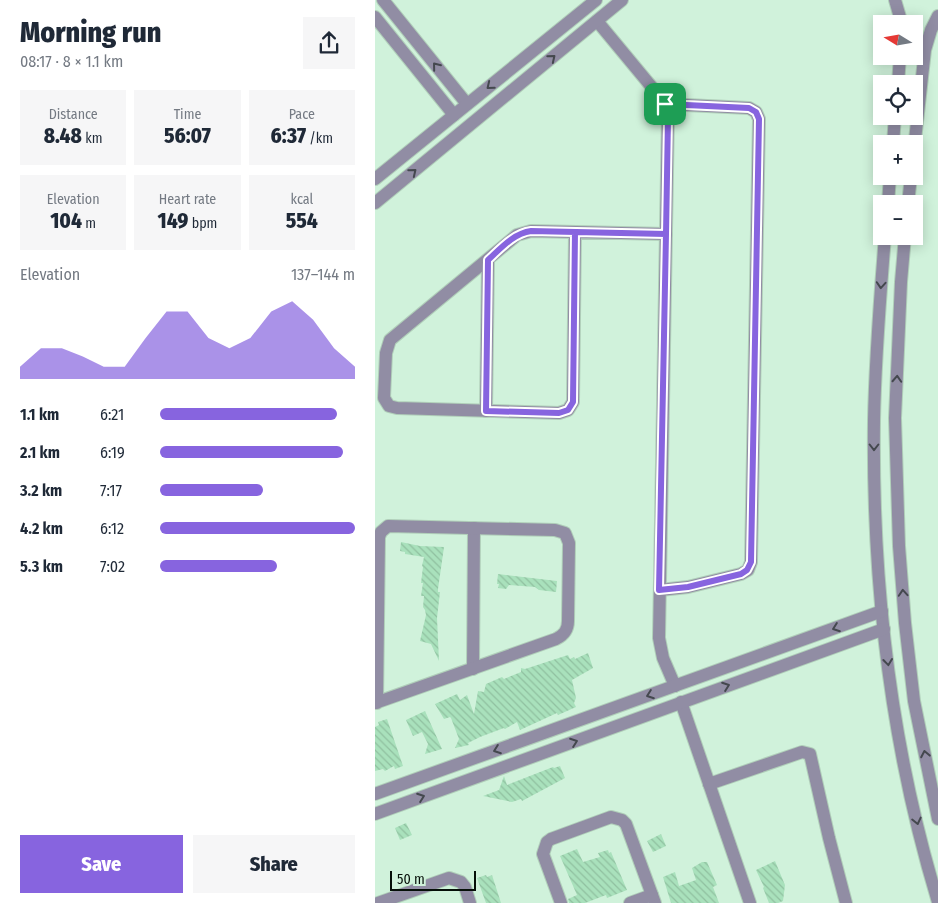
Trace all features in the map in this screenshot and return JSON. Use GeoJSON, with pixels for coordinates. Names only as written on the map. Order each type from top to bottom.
{"type":"FeatureCollection","features":[{"type":"Feature","properties":{"kind":"street"},"geometry":{"type":"LineString","coordinates":[[375,179],[596,0]]}},
{"type":"Feature","properties":{"kind":"street"},"geometry":{"type":"LineString","coordinates":[[375,203],[622,0]]}},
{"type":"Feature","properties":{"kind":"street"},"geometry":{"type":"LineString","coordinates":[[895,0],[899,15]]}},
{"type":"Feature","properties":{"kind":"street"},"geometry":{"type":"LineString","coordinates":[[390,3],[467,104]]}},
{"type":"Feature","properties":{"kind":"street"},"geometry":{"type":"LineString","coordinates":[[916,135],[925,50],[931,30],[938,16]]}},
{"type":"Feature","properties":{"kind":"street"},"geometry":{"type":"LineString","coordinates":[[375,17],[454,115]]}},
{"type":"Feature","properties":{"kind":"street"},"geometry":{"type":"LineString","coordinates":[[597,21],[665,104],[668,118],[659,645],[675,686]]}},
{"type":"Feature","properties":{"kind":"street"},"geometry":{"type":"LineString","coordinates":[[523,59],[535,72]]}},
{"type":"Feature","properties":{"kind":"street"},"geometry":{"type":"LineString","coordinates":[[659,590],[688,587],[741,574],[747,570],[751,562],[759,119],[756,112],[749,108],[665,104]]}},
{"type":"Feature","properties":{"kind":"street"},"geometry":{"type":"LineString","coordinates":[[575,232],[573,402],[571,407],[564,412],[397,408],[389,406],[384,398],[386,348],[391,340],[517,236],[525,232],[575,232],[666,234]]}},
{"type":"Feature","properties":{"kind":"street"},"geometry":{"type":"LineString","coordinates":[[884,245],[877,336],[874,420],[877,544],[882,611],[893,698],[905,763],[918,825],[938,902]]}},
{"type":"Feature","properties":{"kind":"street"},"geometry":{"type":"LineString","coordinates":[[904,245],[895,418],[899,542],[905,623],[914,701],[938,819]]}},
{"type":"Feature","properties":{"kind":"street"},"geometry":{"type":"LineString","coordinates":[[486,411],[488,260]]}},
{"type":"Feature","properties":{"kind":"street"},"geometry":{"type":"LineString","coordinates":[[388,526],[555,530],[565,533],[569,543],[568,627],[561,637],[473,669],[376,703],[381,532],[388,526]]}},
{"type":"Feature","properties":{"kind":"street"},"geometry":{"type":"LineString","coordinates":[[473,669],[474,528]]}},
{"type":"Feature","properties":{"kind":"street"},"geometry":{"type":"LineString","coordinates":[[877,544],[899,542]]}},
{"type":"Feature","properties":{"kind":"street"},"geometry":{"type":"LineString","coordinates":[[882,611],[375,794],[378,813],[884,629]]}},
{"type":"Feature","properties":{"kind":"street"},"geometry":{"type":"LineString","coordinates":[[681,702],[750,903]]}},
{"type":"Feature","properties":{"kind":"street"},"geometry":{"type":"LineString","coordinates":[[596,714],[603,731]]}},
{"type":"Feature","properties":{"kind":"street"},"geometry":{"type":"LineString","coordinates":[[709,784],[802,752],[810,754],[846,903]]}},
{"type":"Feature","properties":{"kind":"street"},"geometry":{"type":"LineString","coordinates":[[561,903],[543,854],[547,842],[611,817],[622,820],[626,824],[653,899],[630,903]]}},
{"type":"Feature","properties":{"kind":"street"},"geometry":{"type":"LineString","coordinates":[[378,903],[449,878],[461,882],[471,903]]}},
{"type":"Feature","properties":{"kind":"building"},"geometry":{"type":"Polygon","coordinates":[[[401,542],[420,546],[444,547],[438,589],[438,592],[440,592],[437,618],[439,661],[431,644],[420,641],[426,615],[423,607],[424,596],[421,596],[424,557],[405,554],[405,552],[400,551],[401,542]]]}},
{"type":"Feature","properties":{"kind":"building"},"geometry":{"type":"Polygon","coordinates":[[[498,574],[557,581],[556,592],[539,590],[535,587],[509,585],[506,589],[498,588],[498,574]]]}},
{"type":"Feature","properties":{"kind":"building"},"geometry":{"type":"Polygon","coordinates":[[[588,653],[593,668],[572,680],[576,707],[558,715],[557,713],[520,730],[517,722],[505,729],[480,737],[468,743],[469,745],[455,748],[459,739],[451,718],[444,719],[435,704],[457,694],[460,700],[467,695],[474,714],[478,691],[484,692],[486,684],[521,672],[521,668],[525,669],[568,655],[570,659],[574,657],[575,659],[588,653]]]}},
{"type":"Feature","properties":{"kind":"building"},"geometry":{"type":"Polygon","coordinates":[[[425,711],[442,749],[425,754],[428,744],[422,732],[413,736],[406,720],[425,711]]]}},
{"type":"Feature","properties":{"kind":"building"},"geometry":{"type":"Polygon","coordinates":[[[387,719],[403,766],[395,769],[394,766],[385,771],[383,769],[375,771],[375,727],[379,725],[378,722],[387,719]]]}},
{"type":"Feature","properties":{"kind":"building"},"geometry":{"type":"Polygon","coordinates":[[[560,766],[565,778],[522,801],[521,799],[512,802],[483,796],[499,790],[504,776],[507,785],[560,766]]]}},
{"type":"Feature","properties":{"kind":"building"},"geometry":{"type":"Polygon","coordinates":[[[406,823],[412,835],[400,840],[395,828],[406,823]]]}},
{"type":"Feature","properties":{"kind":"building"},"geometry":{"type":"Polygon","coordinates":[[[661,834],[666,846],[653,852],[647,841],[661,834]]]}},
{"type":"Feature","properties":{"kind":"building"},"geometry":{"type":"Polygon","coordinates":[[[577,849],[583,862],[600,857],[598,853],[608,850],[609,853],[611,852],[627,890],[607,898],[606,895],[585,903],[569,903],[568,899],[577,895],[560,856],[577,849]]]}},
{"type":"Feature","properties":{"kind":"building"},"geometry":{"type":"Polygon","coordinates":[[[775,861],[785,885],[783,901],[769,903],[756,870],[775,861]]]}},
{"type":"Feature","properties":{"kind":"building"},"geometry":{"type":"Polygon","coordinates":[[[702,862],[707,862],[717,885],[713,887],[719,903],[671,903],[663,877],[675,872],[679,886],[696,880],[692,868],[702,862]]]}},
{"type":"Feature","properties":{"kind":"building"},"geometry":{"type":"Polygon","coordinates":[[[486,875],[487,877],[492,875],[501,903],[486,903],[477,878],[486,875]]]}},
{"type":"Feature","properties":{"kind":"route"},"geometry":{"type":"LineString","coordinates":[[665,104],[668,113],[666,234],[575,232],[573,402],[571,407],[559,413],[486,411],[488,260],[521,233],[529,231],[531,231],[666,234],[659,590],[674,590],[741,574],[747,570],[751,562],[759,119],[756,112],[749,108],[665,104]]}}]}
